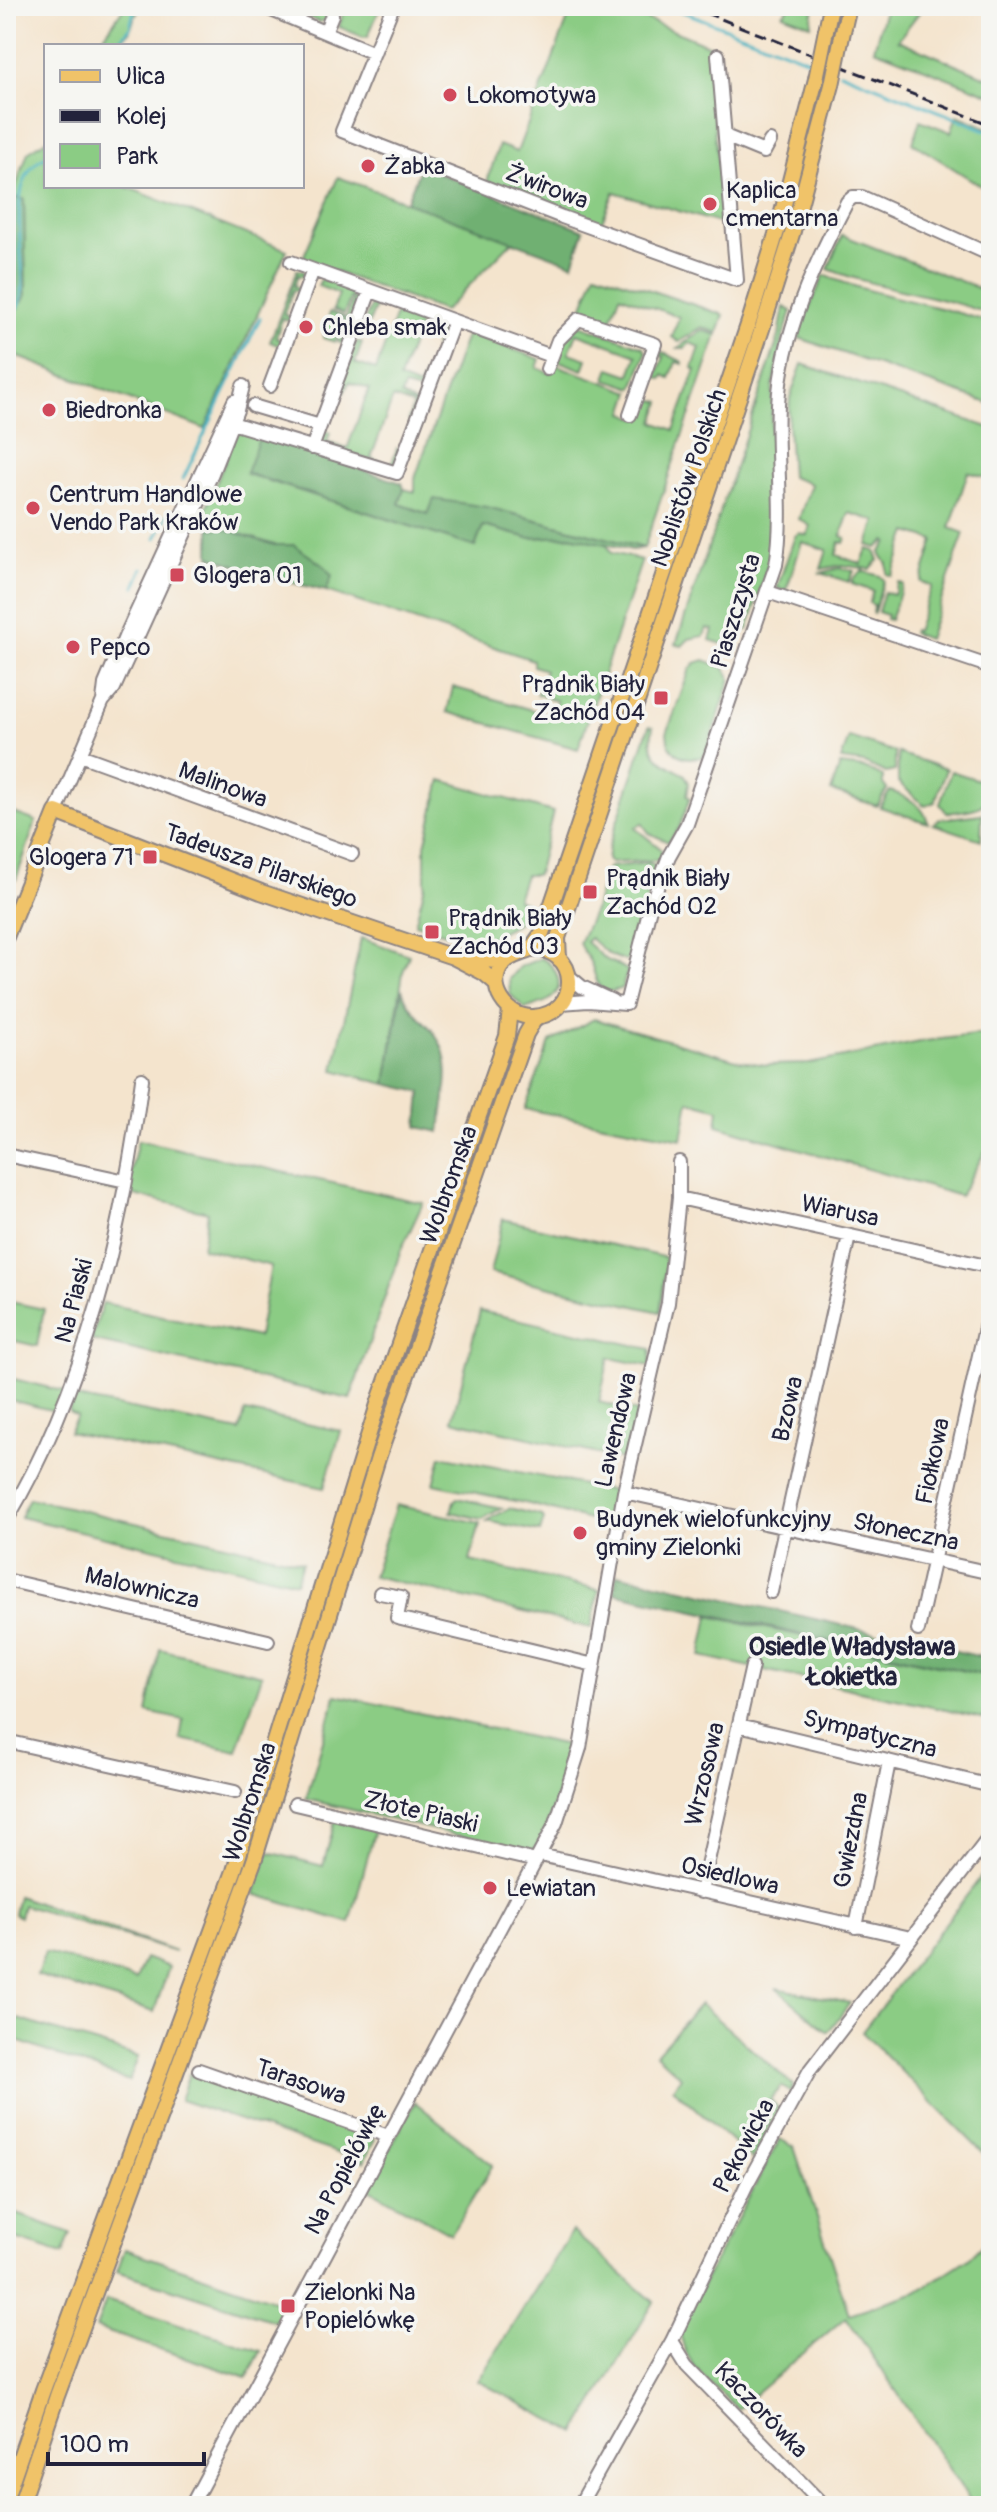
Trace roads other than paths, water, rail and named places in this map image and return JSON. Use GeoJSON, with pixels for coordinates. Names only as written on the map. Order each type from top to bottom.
{"type":"FeatureCollection","features":[{"type":"Feature","properties":{"kind":"main road","name":"Noblistów Polskich"},"geometry":{"type":"LineString","coordinates":[[530,950],[542,933],[749,322],[778,228],[831,6]]}},
{"type":"Feature","properties":{"kind":"main road","name":"Noblistów Polskich"},"geometry":{"type":"LineString","coordinates":[[559,959],[558,938],[793,231],[832,85],[849,6]]}},
{"type":"Feature","properties":{"kind":"main road"},"geometry":{"type":"LineString","coordinates":[[6,937],[56,812]]}},
{"type":"Feature","properties":{"kind":"main road","name":"Tadeusza Pilarskiego"},"geometry":{"type":"LineString","coordinates":[[56,812],[261,892],[453,957],[496,983]]}},
{"type":"Feature","properties":{"kind":"main road"},"geometry":{"type":"LineString","coordinates":[[530,950],[549,952],[559,959],[570,977],[569,992],[561,1003],[536,1017],[527,1017],[510,1010],[501,1001],[496,983],[505,962],[530,950]]}},
{"type":"Feature","properties":{"kind":"main road","name":"Tadeusza Pilarskiego"},"geometry":{"type":"LineString","coordinates":[[453,957],[505,962]]}},
{"type":"Feature","properties":{"kind":"main road","name":"Wolbromska"},"geometry":{"type":"LineString","coordinates":[[6,2498],[234,1871],[379,1401],[507,1036],[510,1010]]}},
{"type":"Feature","properties":{"kind":"main road","name":"Wolbromska"},"geometry":{"type":"LineString","coordinates":[[20,2506],[57,2396],[254,1861],[378,1458],[526,1034],[536,1017]]}},
{"type":"Feature","properties":{"kind":"street"},"geometry":{"type":"LineString","coordinates":[[262,6],[374,53],[393,6]]}},
{"type":"Feature","properties":{"kind":"street"},"geometry":{"type":"LineString","coordinates":[[325,32],[332,15]]}},
{"type":"Feature","properties":{"kind":"street","name":"Żwirowa"},"geometry":{"type":"LineString","coordinates":[[374,53],[342,131],[562,217],[737,280],[725,136]]}},
{"type":"Feature","properties":{"kind":"street"},"geometry":{"type":"LineString","coordinates":[[718,55],[725,136],[764,152],[770,141]]}},
{"type":"Feature","properties":{"kind":"street","name":"Piaszczysta"},"geometry":{"type":"LineString","coordinates":[[612,1001],[626,1004],[651,904],[669,856],[687,824],[776,565],[781,524],[777,414],[788,338],[799,306],[843,210],[852,198],[862,197],[991,255]]}},
{"type":"Feature","properties":{"kind":"street"},"geometry":{"type":"LineString","coordinates":[[291,262],[454,321],[549,362],[559,339],[581,318],[655,344],[630,415]]}},
{"type":"Feature","properties":{"kind":"street"},"geometry":{"type":"LineString","coordinates":[[270,386],[313,270]]}},
{"type":"Feature","properties":{"kind":"street"},"geometry":{"type":"LineString","coordinates":[[312,448],[370,291]]}},
{"type":"Feature","properties":{"kind":"street"},"geometry":{"type":"LineString","coordinates":[[232,423],[393,474],[399,472],[454,321]]}},
{"type":"Feature","properties":{"kind":"street"},"geometry":{"type":"LineString","coordinates":[[56,812],[103,701],[105,684],[125,637],[230,406],[243,386],[232,423],[198,506],[114,688],[103,701]]}},
{"type":"Feature","properties":{"kind":"street"},"geometry":{"type":"LineString","coordinates":[[253,406],[320,426]]}},
{"type":"Feature","properties":{"kind":"street"},"geometry":{"type":"LineString","coordinates":[[768,592],[991,667]]}},
{"type":"Feature","properties":{"kind":"street","name":"Malinowa"},"geometry":{"type":"LineString","coordinates":[[80,755],[352,854]]}},
{"type":"Feature","properties":{"kind":"street"},"geometry":{"type":"LineString","coordinates":[[570,977],[582,987],[612,1001]]}},
{"type":"Feature","properties":{"kind":"street"},"geometry":{"type":"LineString","coordinates":[[561,1003],[612,1001]]}},
{"type":"Feature","properties":{"kind":"street","name":"Na Piaski"},"geometry":{"type":"LineString","coordinates":[[6,1521],[40,1461],[78,1373],[126,1181],[142,1079]]}},
{"type":"Feature","properties":{"kind":"street"},"geometry":{"type":"LineString","coordinates":[[6,1155],[126,1181]]}},
{"type":"Feature","properties":{"kind":"street"},"geometry":{"type":"LineString","coordinates":[[679,1162],[679,1198]]}},
{"type":"Feature","properties":{"kind":"street","name":"Wiarusa"},"geometry":{"type":"LineString","coordinates":[[679,1198],[991,1267]]}},
{"type":"Feature","properties":{"kind":"street","name":"Lawendowa"},"geometry":{"type":"LineString","coordinates":[[538,1858],[556,1823],[580,1748],[624,1492],[668,1303],[679,1198]]}},
{"type":"Feature","properties":{"kind":"street","name":"Bzowa"},"geometry":{"type":"LineString","coordinates":[[771,1592],[849,1236]]}},
{"type":"Feature","properties":{"kind":"street","name":"Fiołkowa"},"geometry":{"type":"LineString","coordinates":[[918,1630],[991,1301]]}},
{"type":"Feature","properties":{"kind":"street","name":"Słoneczna"},"geometry":{"type":"LineString","coordinates":[[624,1492],[991,1573]]}},
{"type":"Feature","properties":{"kind":"street","name":"Malownicza"},"geometry":{"type":"LineString","coordinates":[[6,1580],[268,1641]]}},
{"type":"Feature","properties":{"kind":"street"},"geometry":{"type":"LineString","coordinates":[[380,1593],[401,1597],[397,1618],[594,1665]]}},
{"type":"Feature","properties":{"kind":"street","name":"Wrzosowa"},"geometry":{"type":"LineString","coordinates":[[701,1892],[752,1666]]}},
{"type":"Feature","properties":{"kind":"street","name":"Sympatyczna"},"geometry":{"type":"LineString","coordinates":[[739,1725],[991,1786]]}},
{"type":"Feature","properties":{"kind":"street"},"geometry":{"type":"LineString","coordinates":[[6,1741],[235,1792]]}},
{"type":"Feature","properties":{"kind":"street","name":"Gwiezdna"},"geometry":{"type":"LineString","coordinates":[[856,1927],[889,1762]]}},
{"type":"Feature","properties":{"kind":"street","name":"Złote Piaski"},"geometry":{"type":"LineString","coordinates":[[295,1804],[538,1858]]}},
{"type":"Feature","properties":{"kind":"street","name":"Pękowicka"},"geometry":{"type":"LineString","coordinates":[[579,2506],[672,2341],[747,2184],[808,2074],[991,1835]]}},
{"type":"Feature","properties":{"kind":"street","name":"Osiedlowa"},"geometry":{"type":"LineString","coordinates":[[538,1858],[911,1938]]}},
{"type":"Feature","properties":{"kind":"street","name":"Na Popielówkę"},"geometry":{"type":"LineString","coordinates":[[191,2506],[538,1858]]}},
{"type":"Feature","properties":{"kind":"street","name":"Tarasowa"},"geometry":{"type":"LineString","coordinates":[[199,2070],[388,2136]]}},
{"type":"Feature","properties":{"kind":"street","name":"Kaczorówka"},"geometry":{"type":"LineString","coordinates":[[672,2341],[687,2365],[824,2506]]}},
{"type":"Feature","properties":{"kind":"waterway"},"geometry":{"type":"LineString","coordinates":[[117,44],[130,28],[135,6]]}},
{"type":"Feature","properties":{"kind":"waterway"},"geometry":{"type":"LineString","coordinates":[[668,6],[814,62]]}},
{"type":"Feature","properties":{"kind":"waterway"},"geometry":{"type":"LineString","coordinates":[[840,72],[991,132]]}},
{"type":"Feature","properties":{"kind":"waterway"},"geometry":{"type":"LineString","coordinates":[[6,322],[22,296],[19,220],[24,182],[32,167],[44,158]]}},
{"type":"Feature","properties":{"kind":"waterway"},"geometry":{"type":"LineString","coordinates":[[183,479],[260,318]]}},
{"type":"Feature","properties":{"kind":"waterway"},"geometry":{"type":"LineString","coordinates":[[156,538],[168,514]]}},
{"type":"Feature","properties":{"kind":"waterway"},"geometry":{"type":"LineString","coordinates":[[135,587],[143,568]]}},
{"type":"Feature","properties":{"kind":"railway"},"geometry":{"type":"LineString","coordinates":[[688,6],[991,125]]}},
{"type":"Feature","properties":{"kind":"place","name":"Lokomotywa"},"geometry":{"type":"Point","coordinates":[450,95]}},
{"type":"Feature","properties":{"kind":"place","name":"Żabka"},"geometry":{"type":"Point","coordinates":[368,166]}},
{"type":"Feature","properties":{"kind":"place","name":"Kaplica cmentarna"},"geometry":{"type":"Point","coordinates":[710,204]}},
{"type":"Feature","properties":{"kind":"place","name":"Chleba smak"},"geometry":{"type":"Point","coordinates":[306,327]}},
{"type":"Feature","properties":{"kind":"place","name":"Biedronka"},"geometry":{"type":"Point","coordinates":[49,410]}},
{"type":"Feature","properties":{"kind":"place","name":"Centrum Handlowe Vendo Park Kraków"},"geometry":{"type":"Point","coordinates":[33,508]}},
{"type":"Feature","properties":{"kind":"place","name":"Glogera 01"},"geometry":{"type":"Point","coordinates":[177,575]}},
{"type":"Feature","properties":{"kind":"place","name":"Pepco"},"geometry":{"type":"Point","coordinates":[73,647]}},
{"type":"Feature","properties":{"kind":"place","name":"Prądnik Biały Zachód 04"},"geometry":{"type":"Point","coordinates":[661,698]}},
{"type":"Feature","properties":{"kind":"place","name":"Glogera 71"},"geometry":{"type":"Point","coordinates":[150,857]}},
{"type":"Feature","properties":{"kind":"place","name":"Prądnik Biały Zachód 02"},"geometry":{"type":"Point","coordinates":[590,892]}},
{"type":"Feature","properties":{"kind":"place","name":"Prądnik Biały Zachód 03"},"geometry":{"type":"Point","coordinates":[432,932]}},
{"type":"Feature","properties":{"kind":"place","name":"Budynek wielofunkcyjny gminy Zielonki"},"geometry":{"type":"Point","coordinates":[580,1533]}},
{"type":"Feature","properties":{"kind":"place","name":"Lewiatan"},"geometry":{"type":"Point","coordinates":[490,1888]}},
{"type":"Feature","properties":{"kind":"place","name":"Zielonki Na Popielówkę"},"geometry":{"type":"Point","coordinates":[288,2306]}},
{"type":"Feature","properties":{"kind":"district","name":"Osiedle Władysława Łokietka"},"geometry":{"type":"Point","coordinates":[852,1662]}}]}
